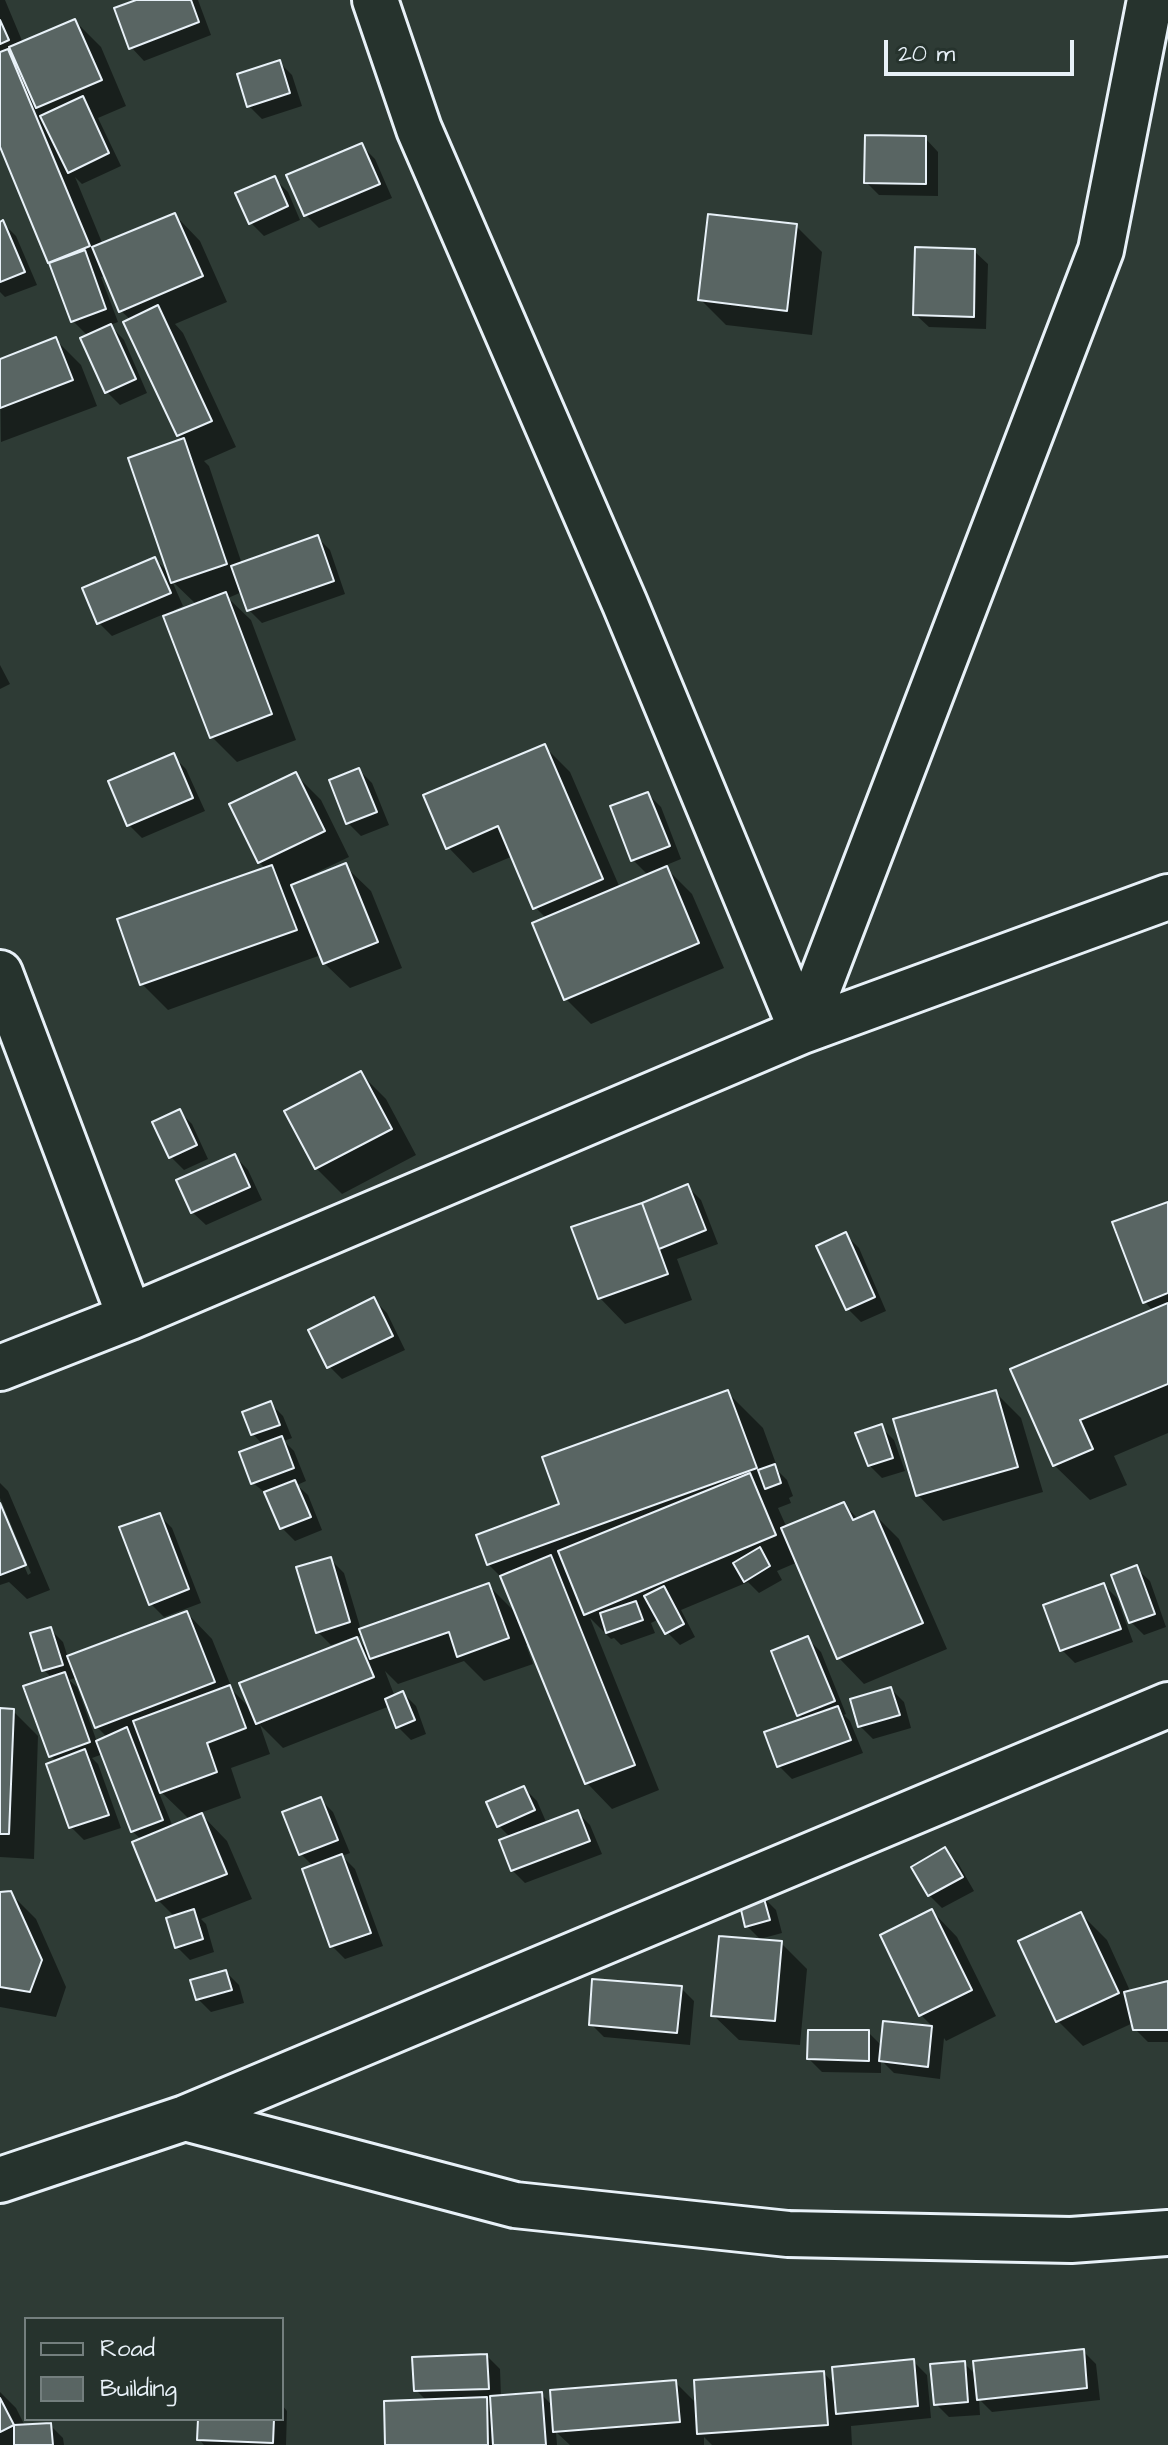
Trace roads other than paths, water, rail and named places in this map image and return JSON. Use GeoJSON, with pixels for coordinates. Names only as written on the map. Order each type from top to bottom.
{"type":"FeatureCollection","features":[{"type":"Feature","properties":{"kind":"street"},"geometry":{"type":"LineString","coordinates":[[375,0],[419,129],[625,604],[802,1031]]}},
{"type":"Feature","properties":{"kind":"street"},"geometry":{"type":"LineString","coordinates":[[802,1031],[1101,250],[1150,0]]}},
{"type":"Feature","properties":{"kind":"street"},"geometry":{"type":"LineString","coordinates":[[0,1368],[130,1317],[802,1031],[1168,897]]}},
{"type":"Feature","properties":{"kind":"street"},"geometry":{"type":"LineString","coordinates":[[0,973],[130,1317]]}},
{"type":"Feature","properties":{"kind":"street"},"geometry":{"type":"LineString","coordinates":[[0,2180],[185,2118],[1168,1705]]}},
{"type":"Feature","properties":{"kind":"street"},"geometry":{"type":"LineString","coordinates":[[185,2118],[515,2205],[788,2234],[1071,2240],[1168,2233]]}}]}
